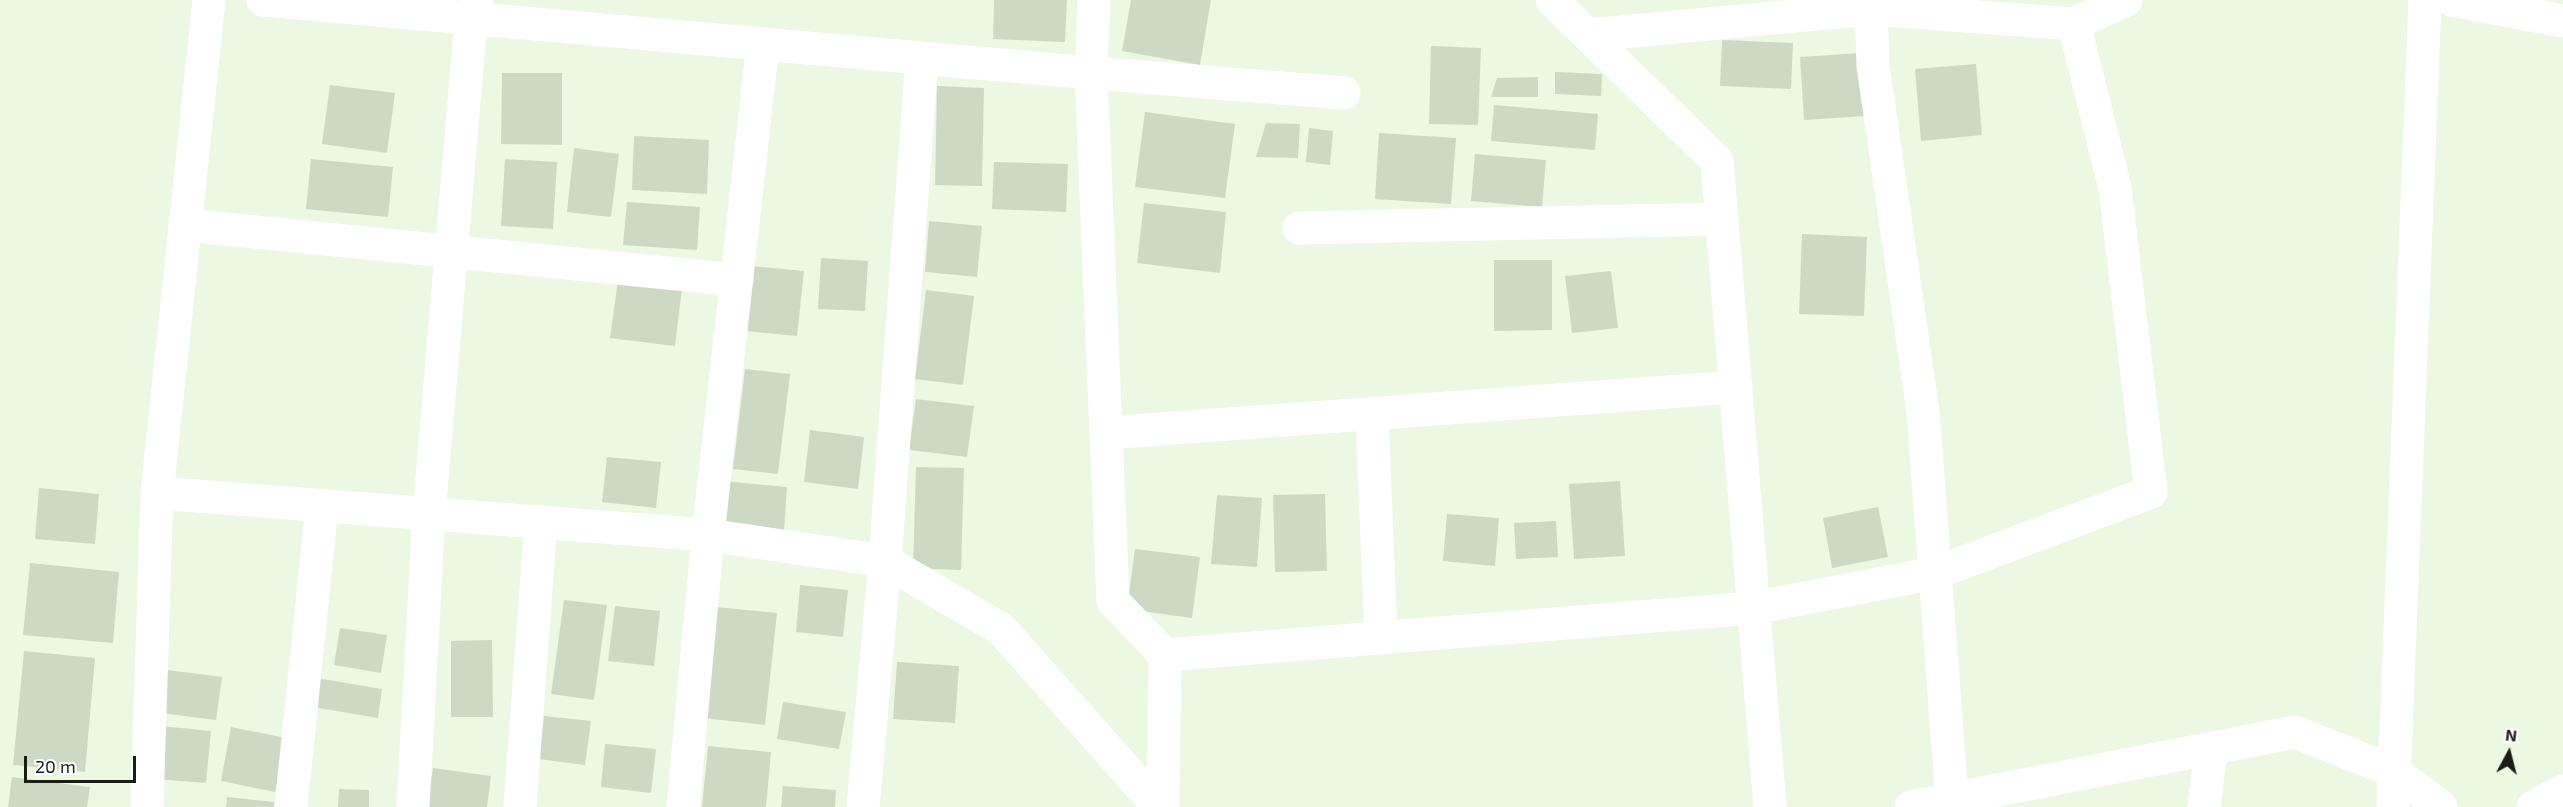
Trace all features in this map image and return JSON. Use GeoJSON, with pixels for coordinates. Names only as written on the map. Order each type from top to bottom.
{"type":"FeatureCollection","features":[{"type":"Feature","properties":{"kind":"street"},"geometry":{"type":"LineString","coordinates":[[147,807],[157,493],[209,0]]}},
{"type":"Feature","properties":{"kind":"street"},"geometry":{"type":"LineString","coordinates":[[263,0],[474,9],[763,44],[1344,93]]}},
{"type":"Feature","properties":{"kind":"street"},"geometry":{"type":"LineString","coordinates":[[1094,0],[1091,73],[1113,601],[1164,655],[1161,807]]}},
{"type":"Feature","properties":{"kind":"street"},"geometry":{"type":"LineString","coordinates":[[1552,0],[1717,161],[1770,807]]}},
{"type":"Feature","properties":{"kind":"street"},"geometry":{"type":"LineString","coordinates":[[1588,35],[1871,5],[2074,24],[2126,0]]}},
{"type":"Feature","properties":{"kind":"street"},"geometry":{"type":"LineString","coordinates":[[2393,807],[2425,0]]}},
{"type":"Feature","properties":{"kind":"street"},"geometry":{"type":"LineString","coordinates":[[2451,0],[2563,21]]}},
{"type":"Feature","properties":{"kind":"street"},"geometry":{"type":"LineString","coordinates":[[1871,5],[1873,66],[1923,412],[1952,799]]}},
{"type":"Feature","properties":{"kind":"street"},"geometry":{"type":"LineString","coordinates":[[413,807],[429,514],[474,9]]}},
{"type":"Feature","properties":{"kind":"street"},"geometry":{"type":"LineString","coordinates":[[1164,655],[1754,608],[1935,573],[2151,492],[2115,188],[2074,24]]}},
{"type":"Feature","properties":{"kind":"street"},"geometry":{"type":"LineString","coordinates":[[683,807],[708,535],[763,44]]}},
{"type":"Feature","properties":{"kind":"street"},"geometry":{"type":"LineString","coordinates":[[863,807],[885,561],[922,58]]}},
{"type":"Feature","properties":{"kind":"street"},"geometry":{"type":"LineString","coordinates":[[1299,228],[1722,219]]}},
{"type":"Feature","properties":{"kind":"street"},"geometry":{"type":"LineString","coordinates":[[185,225],[737,280]]}},
{"type":"Feature","properties":{"kind":"street"},"geometry":{"type":"LineString","coordinates":[[1106,433],[1736,387]]}},
{"type":"Feature","properties":{"kind":"street"},"geometry":{"type":"LineString","coordinates":[[1372,414],[1381,638]]}},
{"type":"Feature","properties":{"kind":"street"},"geometry":{"type":"LineString","coordinates":[[157,493],[708,535],[885,561],[1001,629],[1161,807]]}},
{"type":"Feature","properties":{"kind":"street"},"geometry":{"type":"LineString","coordinates":[[291,807],[322,506]]}},
{"type":"Feature","properties":{"kind":"street"},"geometry":{"type":"LineString","coordinates":[[520,807],[541,522]]}},
{"type":"Feature","properties":{"kind":"street"},"geometry":{"type":"LineString","coordinates":[[1911,807],[2295,732],[2395,772],[2441,807]]}},
{"type":"Feature","properties":{"kind":"street"},"geometry":{"type":"LineString","coordinates":[[2204,807],[2211,748]]}},
{"type":"Feature","properties":{"kind":"street"},"geometry":{"type":"LineString","coordinates":[[2533,807],[2563,791]]}},
{"type":"Feature","properties":{"kind":"building"},"geometry":{"type":"Polygon","coordinates":[[[994,0],[1067,0],[1065,42],[993,39],[994,0]]]}},
{"type":"Feature","properties":{"kind":"building"},"geometry":{"type":"Polygon","coordinates":[[[1131,0],[1211,0],[1200,65],[1122,51],[1131,0]]]}},
{"type":"Feature","properties":{"kind":"building"},"geometry":{"type":"Polygon","coordinates":[[[1722,40],[1793,43],[1791,89],[1720,86],[1722,40]]]}},
{"type":"Feature","properties":{"kind":"building"},"geometry":{"type":"Polygon","coordinates":[[[1431,46],[1481,48],[1478,125],[1429,124],[1431,46]]]}},
{"type":"Feature","properties":{"kind":"building"},"geometry":{"type":"Polygon","coordinates":[[[1861,53],[1865,116],[1804,120],[1800,57],[1861,53]]]}},
{"type":"Feature","properties":{"kind":"building"},"geometry":{"type":"Polygon","coordinates":[[[1976,64],[1982,135],[1921,141],[1915,69],[1976,64]]]}},
{"type":"Feature","properties":{"kind":"building"},"geometry":{"type":"Polygon","coordinates":[[[1555,72],[1602,74],[1601,96],[1555,94],[1555,72]]]}},
{"type":"Feature","properties":{"kind":"building"},"geometry":{"type":"Polygon","coordinates":[[[502,73],[562,73],[562,145],[501,144],[502,73]]]}},
{"type":"Feature","properties":{"kind":"building"},"geometry":{"type":"Polygon","coordinates":[[[1538,77],[1538,97],[1491,97],[1497,78],[1538,77]]]}},
{"type":"Feature","properties":{"kind":"building"},"geometry":{"type":"Polygon","coordinates":[[[330,85],[395,93],[387,153],[322,144],[330,85]]]}},
{"type":"Feature","properties":{"kind":"building"},"geometry":{"type":"Polygon","coordinates":[[[937,86],[984,88],[982,186],[935,185],[937,86]]]}},
{"type":"Feature","properties":{"kind":"building"},"geometry":{"type":"Polygon","coordinates":[[[1494,105],[1598,114],[1595,150],[1491,141],[1494,105]]]}},
{"type":"Feature","properties":{"kind":"building"},"geometry":{"type":"Polygon","coordinates":[[[1145,112],[1235,124],[1225,198],[1135,187],[1145,112]]]}},
{"type":"Feature","properties":{"kind":"building"},"geometry":{"type":"Polygon","coordinates":[[[1266,123],[1300,124],[1298,158],[1256,157],[1266,123]]]}},
{"type":"Feature","properties":{"kind":"building"},"geometry":{"type":"Polygon","coordinates":[[[1309,128],[1333,131],[1330,165],[1306,162],[1309,128]]]}},
{"type":"Feature","properties":{"kind":"building"},"geometry":{"type":"Polygon","coordinates":[[[1379,133],[1456,138],[1451,204],[1375,199],[1379,133]]]}},
{"type":"Feature","properties":{"kind":"building"},"geometry":{"type":"Polygon","coordinates":[[[634,136],[709,140],[707,194],[632,190],[634,136]]]}},
{"type":"Feature","properties":{"kind":"building"},"geometry":{"type":"Polygon","coordinates":[[[574,148],[619,154],[611,217],[567,212],[574,148]]]}},
{"type":"Feature","properties":{"kind":"building"},"geometry":{"type":"Polygon","coordinates":[[[1475,154],[1546,160],[1542,207],[1471,201],[1475,154]]]}},
{"type":"Feature","properties":{"kind":"building"},"geometry":{"type":"Polygon","coordinates":[[[311,159],[393,167],[388,217],[306,209],[311,159]]]}},
{"type":"Feature","properties":{"kind":"building"},"geometry":{"type":"Polygon","coordinates":[[[505,159],[557,162],[553,229],[501,226],[505,159]]]}},
{"type":"Feature","properties":{"kind":"building"},"geometry":{"type":"Polygon","coordinates":[[[994,162],[1068,164],[1066,212],[992,209],[994,162]]]}},
{"type":"Feature","properties":{"kind":"building"},"geometry":{"type":"Polygon","coordinates":[[[627,202],[700,207],[697,250],[623,245],[627,202]]]}},
{"type":"Feature","properties":{"kind":"building"},"geometry":{"type":"Polygon","coordinates":[[[1144,203],[1226,212],[1220,273],[1137,263],[1144,203]]]}},
{"type":"Feature","properties":{"kind":"building"},"geometry":{"type":"Polygon","coordinates":[[[929,221],[982,226],[977,277],[925,272],[929,221]]]}},
{"type":"Feature","properties":{"kind":"building"},"geometry":{"type":"Polygon","coordinates":[[[1802,234],[1867,237],[1864,316],[1799,314],[1802,234]]]}},
{"type":"Feature","properties":{"kind":"building"},"geometry":{"type":"Polygon","coordinates":[[[821,258],[868,261],[865,311],[818,309],[821,258]]]}},
{"type":"Feature","properties":{"kind":"building"},"geometry":{"type":"Polygon","coordinates":[[[1494,260],[1552,260],[1552,330],[1494,331],[1494,260]]]}},
{"type":"Feature","properties":{"kind":"building"},"geometry":{"type":"Polygon","coordinates":[[[751,266],[804,271],[797,336],[745,331],[751,266]]]}},
{"type":"Feature","properties":{"kind":"building"},"geometry":{"type":"Polygon","coordinates":[[[1611,271],[1618,328],[1572,333],[1565,276],[1611,271]]]}},
{"type":"Feature","properties":{"kind":"building"},"geometry":{"type":"Polygon","coordinates":[[[618,280],[682,288],[675,346],[610,338],[618,280]]]}},
{"type":"Feature","properties":{"kind":"building"},"geometry":{"type":"Polygon","coordinates":[[[926,290],[974,296],[963,385],[915,379],[926,290]]]}},
{"type":"Feature","properties":{"kind":"building"},"geometry":{"type":"Polygon","coordinates":[[[745,369],[790,374],[778,474],[733,469],[745,369]]]}},
{"type":"Feature","properties":{"kind":"building"},"geometry":{"type":"Polygon","coordinates":[[[916,399],[974,406],[967,457],[909,450],[916,399]]]}},
{"type":"Feature","properties":{"kind":"building"},"geometry":{"type":"Polygon","coordinates":[[[810,430],[864,437],[858,489],[804,482],[810,430]]]}},
{"type":"Feature","properties":{"kind":"building"},"geometry":{"type":"Polygon","coordinates":[[[607,457],[661,462],[656,508],[602,502],[607,457]]]}},
{"type":"Feature","properties":{"kind":"building"},"geometry":{"type":"Polygon","coordinates":[[[916,467],[964,468],[961,570],[913,568],[916,467]]]}},
{"type":"Feature","properties":{"kind":"building"},"geometry":{"type":"Polygon","coordinates":[[[722,481],[787,487],[784,532],[719,527],[722,481]]]}},
{"type":"Feature","properties":{"kind":"building"},"geometry":{"type":"Polygon","coordinates":[[[1620,481],[1625,556],[1574,559],[1569,484],[1620,481]]]}},
{"type":"Feature","properties":{"kind":"building"},"geometry":{"type":"Polygon","coordinates":[[[39,488],[99,494],[95,544],[35,539],[39,488]]]}},
{"type":"Feature","properties":{"kind":"building"},"geometry":{"type":"Polygon","coordinates":[[[1325,494],[1327,571],[1275,572],[1273,495],[1325,494]]]}},
{"type":"Feature","properties":{"kind":"building"},"geometry":{"type":"Polygon","coordinates":[[[1217,495],[1262,498],[1257,567],[1211,564],[1217,495]]]}},
{"type":"Feature","properties":{"kind":"building"},"geometry":{"type":"Polygon","coordinates":[[[1878,507],[1888,557],[1832,568],[1823,518],[1878,507]]]}},
{"type":"Feature","properties":{"kind":"building"},"geometry":{"type":"Polygon","coordinates":[[[1447,514],[1499,518],[1495,566],[1443,561],[1447,514]]]}},
{"type":"Feature","properties":{"kind":"building"},"geometry":{"type":"Polygon","coordinates":[[[1556,521],[1558,557],[1516,559],[1514,523],[1556,521]]]}},
{"type":"Feature","properties":{"kind":"building"},"geometry":{"type":"Polygon","coordinates":[[[1135,549],[1200,557],[1192,618],[1127,609],[1135,549]]]}},
{"type":"Feature","properties":{"kind":"building"},"geometry":{"type":"Polygon","coordinates":[[[30,563],[119,572],[113,643],[23,635],[30,563]]]}},
{"type":"Feature","properties":{"kind":"building"},"geometry":{"type":"Polygon","coordinates":[[[800,585],[848,590],[843,637],[796,632],[800,585]]]}},
{"type":"Feature","properties":{"kind":"building"},"geometry":{"type":"Polygon","coordinates":[[[564,600],[607,605],[594,700],[551,694],[564,600]]]}},
{"type":"Feature","properties":{"kind":"building"},"geometry":{"type":"Polygon","coordinates":[[[615,606],[660,611],[654,666],[608,661],[615,606]]]}},
{"type":"Feature","properties":{"kind":"building"},"geometry":{"type":"Polygon","coordinates":[[[715,607],[777,613],[765,725],[704,718],[715,607]]]}},
{"type":"Feature","properties":{"kind":"building"},"geometry":{"type":"Polygon","coordinates":[[[340,628],[387,635],[381,673],[334,665],[340,628]]]}},
{"type":"Feature","properties":{"kind":"building"},"geometry":{"type":"Polygon","coordinates":[[[492,640],[493,717],[451,717],[451,641],[492,640]]]}},
{"type":"Feature","properties":{"kind":"building"},"geometry":{"type":"Polygon","coordinates":[[[24,651],[95,658],[85,772],[13,765],[24,651]]]}},
{"type":"Feature","properties":{"kind":"building"},"geometry":{"type":"Polygon","coordinates":[[[897,662],[959,666],[955,723],[893,719],[897,662]]]}},
{"type":"Feature","properties":{"kind":"building"},"geometry":{"type":"Polygon","coordinates":[[[167,670],[222,677],[216,720],[161,713],[167,670]]]}},
{"type":"Feature","properties":{"kind":"building"},"geometry":{"type":"Polygon","coordinates":[[[317,678],[382,689],[378,718],[313,707],[317,678]]]}},
{"type":"Feature","properties":{"kind":"building"},"geometry":{"type":"Polygon","coordinates":[[[783,702],[846,712],[839,749],[777,739],[783,702]]]}},
{"type":"Feature","properties":{"kind":"building"},"geometry":{"type":"Polygon","coordinates":[[[544,716],[591,721],[585,765],[539,759],[544,716]]]}},
{"type":"Feature","properties":{"kind":"building"},"geometry":{"type":"Polygon","coordinates":[[[160,726],[211,731],[206,783],[156,779],[160,726]]]}},
{"type":"Feature","properties":{"kind":"building"},"geometry":{"type":"Polygon","coordinates":[[[231,727],[286,738],[275,792],[221,781],[231,727]]]}},
{"type":"Feature","properties":{"kind":"building"},"geometry":{"type":"Polygon","coordinates":[[[605,744],[656,749],[651,793],[601,787],[605,744]]]}},
{"type":"Feature","properties":{"kind":"building"},"geometry":{"type":"Polygon","coordinates":[[[708,746],[771,752],[766,807],[702,807],[708,746]]]}},
{"type":"Feature","properties":{"kind":"building"},"geometry":{"type":"Polygon","coordinates":[[[433,768],[491,776],[487,807],[427,807],[433,768]]]}},
{"type":"Feature","properties":{"kind":"building"},"geometry":{"type":"Polygon","coordinates":[[[12,777],[90,787],[87,807],[8,807],[12,777]]]}},
{"type":"Feature","properties":{"kind":"building"},"geometry":{"type":"Polygon","coordinates":[[[783,786],[836,790],[835,807],[781,807],[783,786]]]}},
{"type":"Feature","properties":{"kind":"building"},"geometry":{"type":"Polygon","coordinates":[[[339,789],[369,790],[369,807],[338,807],[339,789]]]}},
{"type":"Feature","properties":{"kind":"building"},"geometry":{"type":"Polygon","coordinates":[[[227,797],[274,802],[274,807],[226,807],[227,797]]]}}]}
